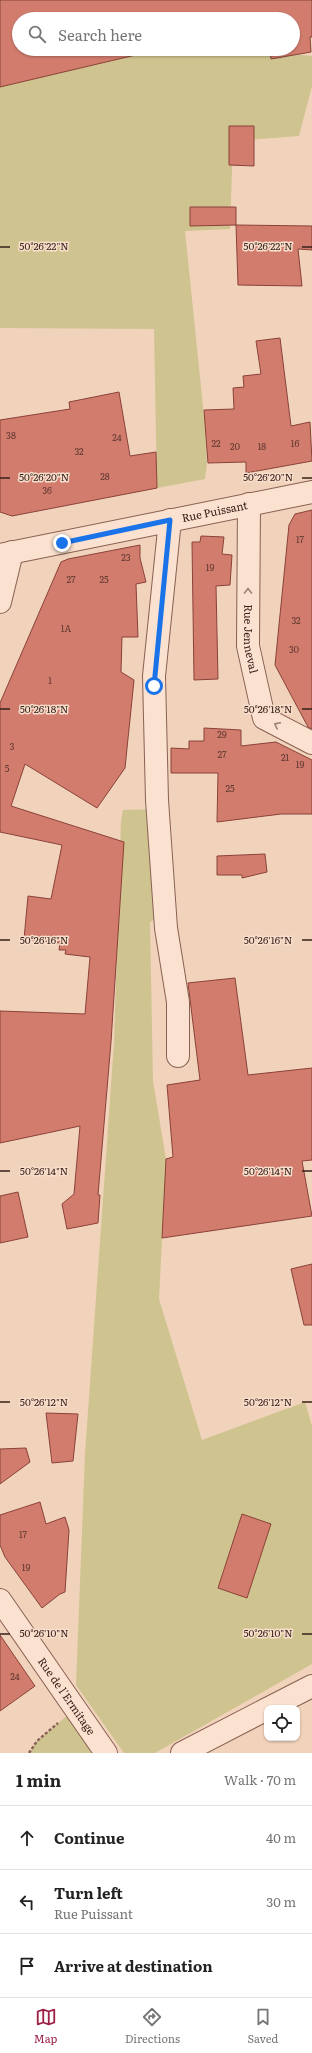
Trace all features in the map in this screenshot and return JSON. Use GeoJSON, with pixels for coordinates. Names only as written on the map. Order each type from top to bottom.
{"type":"FeatureCollection","features":[{"type":"Feature","properties":{"kind":"street","name":"Rue Puissant"},"geometry":{"type":"LineString","coordinates":[[4,550],[170,520],[312,492]]}},
{"type":"Feature","properties":{"kind":"street","name":"Rue Jenneval"},"geometry":{"type":"LineString","coordinates":[[249,504],[248,646],[264,718],[312,743]]}},
{"type":"Feature","properties":{"kind":"street"},"geometry":{"type":"LineString","coordinates":[[170,520],[154,676],[156,800],[166,928],[178,1002],[178,1056]]}},
{"type":"Feature","properties":{"kind":"street"},"geometry":{"type":"LineString","coordinates":[[0,602],[4,550]]}},
{"type":"Feature","properties":{"kind":"street","name":"Rue de l'Ermitage"},"geometry":{"type":"LineString","coordinates":[[0,1600],[106,1753]]}},
{"type":"Feature","properties":{"kind":"street"},"geometry":{"type":"LineString","coordinates":[[276,1705],[312,1686]]}},
{"type":"Feature","properties":{"kind":"street"},"geometry":{"type":"LineString","coordinates":[[182,1753],[264,1711]]}},
{"type":"Feature","properties":{"kind":"path"},"geometry":{"type":"LineString","coordinates":[[29,1753],[38,1741],[75,1708]]}},
{"type":"Feature","properties":{"kind":"shaded area"},"geometry":{"type":"Polygon","coordinates":[[[300,55],[312,56],[312,86],[299,136],[233,141],[230,229],[185,231],[205,426],[207,463],[205,479],[157,488],[154,329],[0,328],[0,78],[104,56],[300,56],[300,55]]]}},
{"type":"Feature","properties":{"kind":"shaded area"},"geometry":{"type":"Polygon","coordinates":[[[157,809],[165,914],[150,922],[153,1081],[166,1159],[159,1299],[202,1440],[305,1402],[312,1426],[312,1664],[155,1753],[124,1753],[76,1685],[85,1454],[114,1043],[121,821],[123,810],[157,809]]]}},
{"type":"Feature","properties":{"kind":"shaded area"},"geometry":{"type":"Polygon","coordinates":[[[75,1709],[106,1753],[29,1753],[37,1741],[75,1709]]]}},
{"type":"Feature","properties":{"kind":"building"},"geometry":{"type":"Polygon","coordinates":[[[0,0],[312,0],[312,37],[310,37],[311,52],[300,54],[300,12],[12,12],[12,56],[131,56],[0,87],[0,0]]]}},
{"type":"Feature","properties":{"kind":"building"},"geometry":{"type":"Polygon","coordinates":[[[271,56],[288,56],[271,59],[271,56]]]}},
{"type":"Feature","properties":{"kind":"building"},"geometry":{"type":"Polygon","coordinates":[[[229,126],[254,126],[254,166],[229,165],[229,126]]]}},
{"type":"Feature","properties":{"kind":"building"},"geometry":{"type":"Polygon","coordinates":[[[190,207],[236,207],[236,225],[190,226],[190,207]]]}},
{"type":"Feature","properties":{"kind":"building"},"geometry":{"type":"Polygon","coordinates":[[[236,225],[312,226],[312,250],[298,249],[302,286],[238,285],[236,225]]]}},
{"type":"Feature","properties":{"kind":"building"},"geometry":{"type":"Polygon","coordinates":[[[280,338],[291,426],[310,422],[312,461],[246,473],[246,462],[208,463],[204,410],[234,409],[233,388],[244,387],[243,376],[261,374],[256,341],[280,338]]]}},
{"type":"Feature","properties":{"kind":"building"},"geometry":{"type":"Polygon","coordinates":[[[119,392],[130,456],[156,452],[157,488],[12,516],[0,512],[0,420],[70,409],[69,402],[119,392]]]}},
{"type":"Feature","properties":{"kind":"building"},"geometry":{"type":"Polygon","coordinates":[[[312,510],[312,729],[308,727],[275,665],[289,525],[295,514],[312,510]]]}},
{"type":"Feature","properties":{"kind":"building"},"geometry":{"type":"Polygon","coordinates":[[[201,536],[224,537],[222,554],[232,555],[230,585],[216,586],[218,679],[194,680],[192,542],[200,542],[201,536]]]}},
{"type":"Feature","properties":{"kind":"building"},"geometry":{"type":"Polygon","coordinates":[[[140,545],[140,558],[146,582],[136,584],[138,637],[122,637],[121,672],[134,680],[125,768],[97,808],[25,764],[11,806],[124,842],[111,1042],[98,1195],[100,1195],[98,1223],[67,1229],[62,1204],[74,1194],[80,1126],[0,1143],[0,1011],[85,1014],[90,957],[65,954],[66,950],[59,950],[60,943],[24,939],[28,896],[51,899],[62,845],[0,832],[0,703],[61,562],[68,559],[140,545]]]}},
{"type":"Feature","properties":{"kind":"building"},"geometry":{"type":"Polygon","coordinates":[[[204,728],[241,730],[241,746],[276,742],[312,760],[312,814],[281,814],[217,822],[218,773],[171,773],[171,748],[189,749],[189,741],[204,741],[204,728]]]}},
{"type":"Feature","properties":{"kind":"building"},"geometry":{"type":"Polygon","coordinates":[[[265,854],[267,872],[242,878],[242,875],[217,875],[217,856],[265,854]]]}},
{"type":"Feature","properties":{"kind":"building"},"geometry":{"type":"Polygon","coordinates":[[[235,978],[248,1075],[312,1068],[312,1160],[302,1161],[312,1216],[162,1238],[166,1159],[173,1157],[167,1085],[200,1080],[188,983],[235,978]]]}},
{"type":"Feature","properties":{"kind":"building"},"geometry":{"type":"Polygon","coordinates":[[[18,1192],[28,1237],[0,1243],[0,1196],[18,1192]]]}},
{"type":"Feature","properties":{"kind":"building"},"geometry":{"type":"Polygon","coordinates":[[[312,1264],[312,1325],[304,1325],[291,1269],[312,1264]]]}},
{"type":"Feature","properties":{"kind":"building"},"geometry":{"type":"Polygon","coordinates":[[[46,1413],[78,1414],[73,1461],[52,1463],[46,1413]]]}},
{"type":"Feature","properties":{"kind":"building"},"geometry":{"type":"Polygon","coordinates":[[[26,1448],[30,1462],[0,1484],[0,1449],[26,1448]]]}},
{"type":"Feature","properties":{"kind":"building"},"geometry":{"type":"Polygon","coordinates":[[[40,1502],[46,1524],[65,1517],[69,1530],[65,1592],[60,1594],[42,1608],[5,1557],[0,1545],[0,1515],[40,1502]]]}},
{"type":"Feature","properties":{"kind":"building"},"geometry":{"type":"Polygon","coordinates":[[[242,1514],[271,1524],[247,1598],[218,1588],[242,1514]]]}},
{"type":"Feature","properties":{"kind":"building"},"geometry":{"type":"Polygon","coordinates":[[[0,1635],[35,1686],[0,1711],[0,1635]]]}},
{"type":"Feature","properties":{"kind":"route"},"geometry":{"type":"LineString","coordinates":[[62,543],[170,520],[154,686]]}}]}
